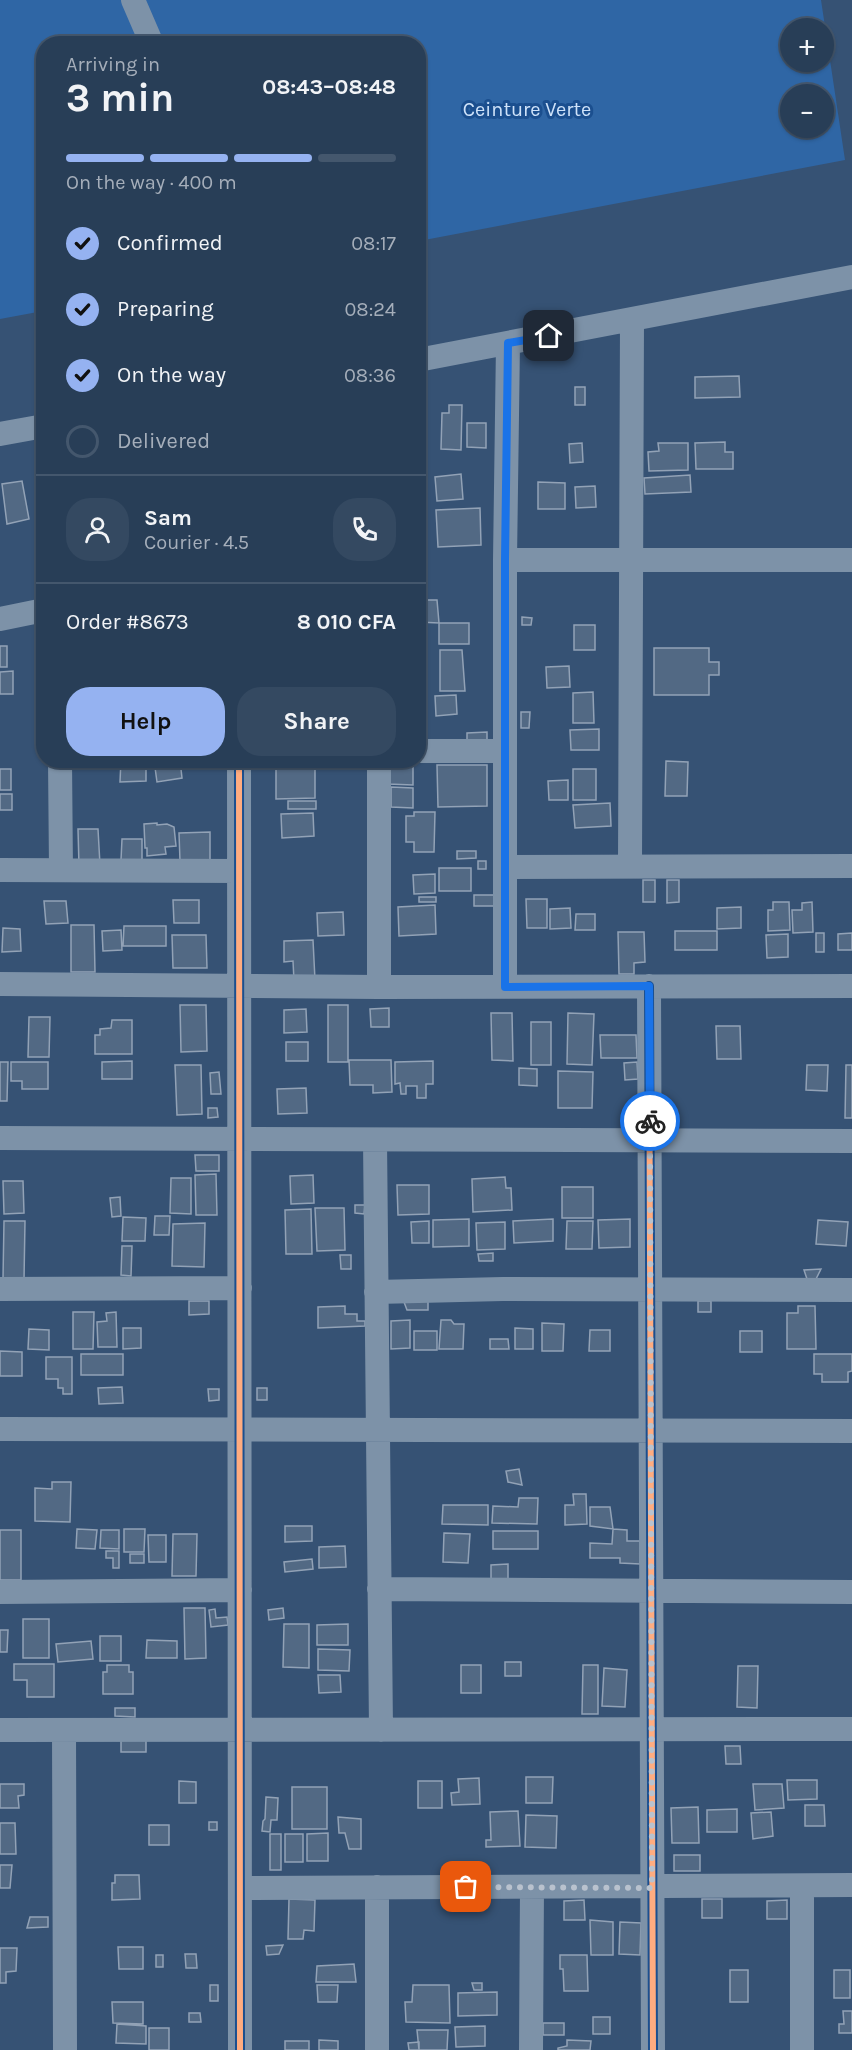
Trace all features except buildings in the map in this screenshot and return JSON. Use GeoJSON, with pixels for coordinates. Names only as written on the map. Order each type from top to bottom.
{"type":"FeatureCollection","features":[{"type":"Feature","properties":{"kind":"street"},"geometry":{"type":"LineString","coordinates":[[133,0],[149,36]]}},
{"type":"Feature","properties":{"kind":"street"},"geometry":{"type":"LineString","coordinates":[[426,358],[632,321],[852,277]]}},
{"type":"Feature","properties":{"kind":"street"},"geometry":{"type":"LineString","coordinates":[[630,866],[632,321]]}},
{"type":"Feature","properties":{"kind":"street"},"geometry":{"type":"LineString","coordinates":[[505,987],[505,560],[508,343]]}},
{"type":"Feature","properties":{"kind":"street"},"geometry":{"type":"LineString","coordinates":[[0,434],[36,427]]}},
{"type":"Feature","properties":{"kind":"street"},"geometry":{"type":"LineString","coordinates":[[505,560],[852,560]]}},
{"type":"Feature","properties":{"kind":"street"},"geometry":{"type":"LineString","coordinates":[[0,619],[36,612]]}},
{"type":"Feature","properties":{"kind":"street"},"geometry":{"type":"LineString","coordinates":[[426,751],[505,751]]}},
{"type":"Feature","properties":{"kind":"street"},"geometry":{"type":"LineString","coordinates":[[60,768],[61,870]]}},
{"type":"Feature","properties":{"kind":"street"},"geometry":{"type":"LineString","coordinates":[[240,768],[240,2050]]}},
{"type":"Feature","properties":{"kind":"street"},"geometry":{"type":"LineString","coordinates":[[380,768],[380,987]]}},
{"type":"Feature","properties":{"kind":"street"},"geometry":{"type":"LineString","coordinates":[[505,867],[852,867]]}},
{"type":"Feature","properties":{"kind":"street"},"geometry":{"type":"LineString","coordinates":[[0,870],[240,871]]}},
{"type":"Feature","properties":{"kind":"street"},"geometry":{"type":"LineString","coordinates":[[0,984],[380,987],[852,986]]}},
{"type":"Feature","properties":{"kind":"street"},"geometry":{"type":"LineString","coordinates":[[649,986],[653,2050]]}},
{"type":"Feature","properties":{"kind":"street"},"geometry":{"type":"LineString","coordinates":[[0,1138],[852,1141]]}},
{"type":"Feature","properties":{"kind":"street"},"geometry":{"type":"LineString","coordinates":[[375,1140],[381,1730]]}},
{"type":"Feature","properties":{"kind":"street"},"geometry":{"type":"LineString","coordinates":[[0,1289],[240,1288]]}},
{"type":"Feature","properties":{"kind":"street"},"geometry":{"type":"LineString","coordinates":[[376,1292],[503,1289],[852,1290]]}},
{"type":"Feature","properties":{"kind":"street"},"geometry":{"type":"LineString","coordinates":[[0,1429],[852,1431]]}},
{"type":"Feature","properties":{"kind":"street"},"geometry":{"type":"LineString","coordinates":[[379,1589],[852,1592]]}},
{"type":"Feature","properties":{"kind":"street"},"geometry":{"type":"LineString","coordinates":[[0,1592],[240,1590]]}},
{"type":"Feature","properties":{"kind":"street"},"geometry":{"type":"LineString","coordinates":[[0,1730],[852,1729]]}},
{"type":"Feature","properties":{"kind":"street"},"geometry":{"type":"LineString","coordinates":[[64,1730],[65,2050]]}},
{"type":"Feature","properties":{"kind":"street"},"geometry":{"type":"LineString","coordinates":[[240,1888],[652,1888],[852,1885]]}},
{"type":"Feature","properties":{"kind":"street"},"geometry":{"type":"LineString","coordinates":[[802,1886],[802,2050]]}},
{"type":"Feature","properties":{"kind":"street"},"geometry":{"type":"LineString","coordinates":[[377,1887],[377,2050]]}},
{"type":"Feature","properties":{"kind":"street"},"geometry":{"type":"LineString","coordinates":[[531,2050],[532,1887]]}},
{"type":"Feature","properties":{"kind":"green space","name":"Ceinture Verte"},"geometry":{"type":"Polygon","coordinates":[[[0,0],[821,0],[824,18],[780,18],[780,72],[832,72],[834,84],[780,84],[780,138],[834,138],[834,87],[845,160],[426,240],[426,36],[36,36],[36,312],[0,319],[0,0]]]}},
{"type":"Feature","properties":{"kind":"cycle path"},"geometry":{"type":"LineString","coordinates":[[239,768],[240,2050]]}},
{"type":"Feature","properties":{"kind":"cycle path"},"geometry":{"type":"LineString","coordinates":[[649,986],[653,2050]]}},
{"type":"Feature","properties":{"kind":"way so far"},"geometry":{"type":"LineString","coordinates":[[466,1887],[652,1888],[650,1121]]}},
{"type":"Feature","properties":{"kind":"route"},"geometry":{"type":"LineString","coordinates":[[549,336],[508,343],[505,560],[505,987],[649,986],[650,1121]]}}]}
